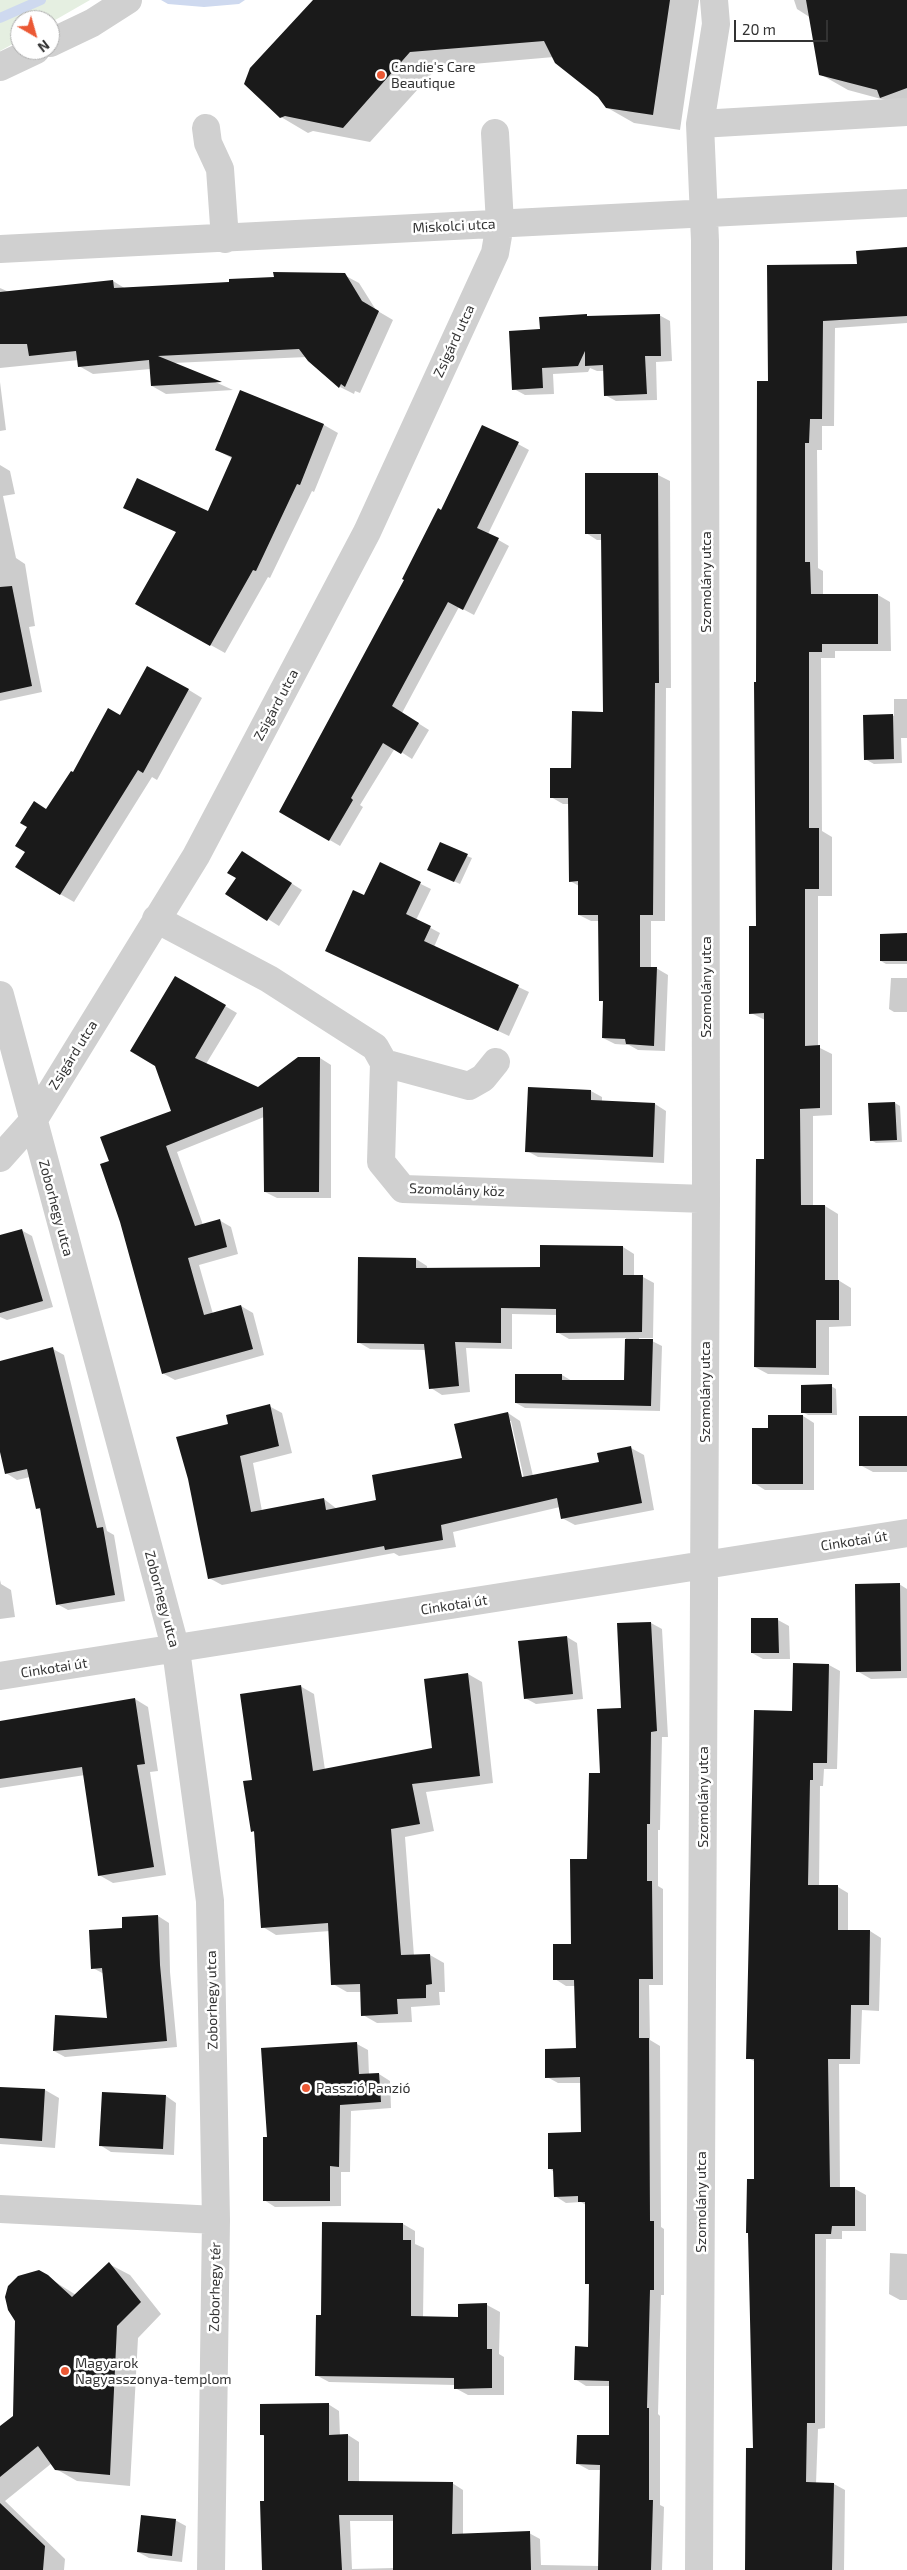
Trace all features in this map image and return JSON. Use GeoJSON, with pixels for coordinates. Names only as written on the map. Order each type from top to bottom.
{"type":"FeatureCollection","features":[{"type":"Feature","properties":{"kind":"street"},"geometry":{"type":"LineString","coordinates":[[60,38],[92,23],[128,0]]}},
{"type":"Feature","properties":{"kind":"street","name":"Szomolány utca"},"geometry":{"type":"LineString","coordinates":[[699,2570],[706,1199],[704,214],[700,124],[716,24],[714,0]]}},
{"type":"Feature","properties":{"kind":"street"},"geometry":{"type":"LineString","coordinates":[[0,67],[15,60]]}},
{"type":"Feature","properties":{"kind":"street"},"geometry":{"type":"LineString","coordinates":[[700,124],[907,112]]}},
{"type":"Feature","properties":{"kind":"street"},"geometry":{"type":"LineString","coordinates":[[206,128],[208,143],[220,169],[225,239]]}},
{"type":"Feature","properties":{"kind":"street","name":"Zsigárd utca"},"geometry":{"type":"LineString","coordinates":[[0,1158],[32,1120],[196,856],[367,532],[495,253],[500,224],[495,133]]}},
{"type":"Feature","properties":{"kind":"street","name":"Miskolci utca"},"geometry":{"type":"LineString","coordinates":[[0,249],[225,239],[907,202]]}},
{"type":"Feature","properties":{"kind":"street"},"geometry":{"type":"LineString","coordinates":[[156,919],[269,979],[375,1047],[384,1063],[469,1086],[483,1078],[496,1062]]}},
{"type":"Feature","properties":{"kind":"street","name":"Zoborhegy utca"},"geometry":{"type":"LineString","coordinates":[[0,995],[32,1120],[176,1650],[210,1901],[216,2220]]}},
{"type":"Feature","properties":{"kind":"street","name":"Szomolány köz"},"geometry":{"type":"LineString","coordinates":[[384,1063],[381,1162],[403,1189],[706,1199]]}},
{"type":"Feature","properties":{"kind":"street","name":"Cinkotai út"},"geometry":{"type":"LineString","coordinates":[[0,1676],[176,1650],[907,1533]]}},
{"type":"Feature","properties":{"kind":"street"},"geometry":{"type":"LineString","coordinates":[[0,2208],[216,2220]]}},
{"type":"Feature","properties":{"kind":"street","name":"Zoborhegy tér"},"geometry":{"type":"LineString","coordinates":[[211,2570],[216,2220]]}},
{"type":"Feature","properties":{"kind":"green space"},"geometry":{"type":"Polygon","coordinates":[[[0,0],[90,0],[60,17],[60,10],[10,10],[10,46],[0,51],[0,0]]]}},
{"type":"Feature","properties":{"kind":"water"},"geometry":{"type":"Polygon","coordinates":[[[161,0],[245,0],[239,4],[204,7],[168,4],[161,0]]]}},
{"type":"Feature","properties":{"kind":"building"},"geometry":{"type":"Polygon","coordinates":[[[313,0],[670,0],[653,115],[606,108],[598,97],[555,63],[544,41],[410,52],[343,128],[285,116],[280,118],[244,84],[250,68],[313,0]]]}},
{"type":"Feature","properties":{"kind":"building"},"geometry":{"type":"Polygon","coordinates":[[[806,0],[907,0],[907,88],[880,98],[877,90],[819,75],[806,0]]]}},
{"type":"Feature","properties":{"kind":"building"},"geometry":{"type":"Polygon","coordinates":[[[907,247],[907,316],[823,321],[822,419],[810,419],[809,443],[805,443],[805,562],[810,562],[811,594],[878,594],[878,644],[822,644],[822,652],[809,652],[809,828],[819,828],[819,889],[805,889],[805,1046],[820,1045],[820,1108],[800,1109],[801,1205],[825,1205],[825,1280],[839,1280],[839,1320],[816,1320],[816,1368],[754,1367],[756,1159],[764,1159],[764,1013],[749,1014],[749,926],[756,926],[754,682],[756,682],[757,381],[768,381],[767,265],[857,264],[856,251],[907,247]]]}},
{"type":"Feature","properties":{"kind":"building"},"geometry":{"type":"Polygon","coordinates":[[[273,272],[345,273],[362,301],[379,311],[345,387],[341,384],[339,388],[308,361],[299,349],[158,356],[222,382],[151,386],[149,360],[78,367],[76,351],[29,356],[27,344],[0,344],[0,292],[113,280],[114,288],[229,282],[229,279],[274,277],[273,272]]]}},
{"type":"Feature","properties":{"kind":"building"},"geometry":{"type":"Polygon","coordinates":[[[587,314],[587,316],[660,314],[661,356],[645,356],[647,394],[604,396],[603,365],[585,366],[585,351],[578,366],[542,368],[543,388],[512,390],[509,331],[540,329],[539,317],[587,314]]]}},
{"type":"Feature","properties":{"kind":"building"},"geometry":{"type":"Polygon","coordinates":[[[240,390],[324,424],[300,485],[297,484],[256,571],[253,570],[210,646],[135,604],[176,532],[123,508],[137,478],[208,511],[232,457],[215,450],[240,390]]]}},
{"type":"Feature","properties":{"kind":"building"},"geometry":{"type":"Polygon","coordinates":[[[482,425],[519,442],[477,528],[499,538],[463,610],[448,602],[392,706],[419,723],[401,754],[383,743],[329,841],[279,812],[404,580],[402,579],[438,508],[441,510],[482,425]]]}},
{"type":"Feature","properties":{"kind":"building"},"geometry":{"type":"Polygon","coordinates":[[[585,473],[658,473],[659,683],[655,683],[653,915],[640,915],[640,967],[657,967],[654,1046],[626,1044],[625,1039],[602,1038],[603,1001],[599,1001],[598,915],[578,915],[578,881],[569,882],[568,798],[550,798],[550,768],[571,768],[572,711],[603,712],[601,534],[585,534],[585,473]]]}},
{"type":"Feature","properties":{"kind":"building"},"geometry":{"type":"Polygon","coordinates":[[[12,586],[32,686],[0,693],[0,587],[12,586]]]}},
{"type":"Feature","properties":{"kind":"building"},"geometry":{"type":"Polygon","coordinates":[[[147,666],[189,689],[143,773],[138,770],[60,895],[15,867],[25,852],[15,846],[27,827],[20,823],[34,801],[46,809],[71,771],[73,772],[108,708],[120,715],[147,666]]]}},
{"type":"Feature","properties":{"kind":"building"},"geometry":{"type":"Polygon","coordinates":[[[893,714],[894,759],[864,760],[863,715],[893,714]]]}},
{"type":"Feature","properties":{"kind":"building"},"geometry":{"type":"Polygon","coordinates":[[[440,842],[468,854],[454,882],[427,870],[440,842]]]}},
{"type":"Feature","properties":{"kind":"building"},"geometry":{"type":"Polygon","coordinates":[[[242,851],[292,883],[267,921],[225,894],[236,878],[227,873],[242,851]]]}},
{"type":"Feature","properties":{"kind":"building"},"geometry":{"type":"Polygon","coordinates":[[[380,862],[421,882],[406,914],[431,926],[424,941],[519,985],[498,1031],[325,951],[353,890],[364,895],[380,862]]]}},
{"type":"Feature","properties":{"kind":"building"},"geometry":{"type":"Polygon","coordinates":[[[907,933],[907,961],[880,961],[880,934],[907,933]]]}},
{"type":"Feature","properties":{"kind":"building"},"geometry":{"type":"Polygon","coordinates":[[[175,976],[226,1005],[195,1058],[258,1087],[298,1057],[320,1057],[319,1192],[264,1192],[263,1107],[166,1146],[195,1226],[220,1219],[227,1247],[188,1258],[204,1315],[241,1305],[253,1349],[162,1374],[120,1222],[100,1164],[109,1161],[100,1137],[171,1111],[155,1066],[130,1051],[175,976]]]}},
{"type":"Feature","properties":{"kind":"building"},"geometry":{"type":"Polygon","coordinates":[[[528,1087],[591,1090],[591,1100],[655,1103],[653,1157],[525,1152],[528,1087]]]}},
{"type":"Feature","properties":{"kind":"building"},"geometry":{"type":"Polygon","coordinates":[[[895,1102],[897,1140],[870,1141],[868,1103],[895,1102]]]}},
{"type":"Feature","properties":{"kind":"building"},"geometry":{"type":"Polygon","coordinates":[[[22,1229],[43,1301],[0,1313],[0,1235],[22,1229]]]}},
{"type":"Feature","properties":{"kind":"building"},"geometry":{"type":"Polygon","coordinates":[[[540,1245],[623,1246],[623,1275],[643,1275],[642,1332],[556,1333],[556,1309],[501,1308],[501,1343],[455,1342],[459,1386],[429,1389],[424,1344],[357,1343],[358,1257],[416,1258],[416,1268],[540,1267],[540,1245]]]}},
{"type":"Feature","properties":{"kind":"building"},"geometry":{"type":"Polygon","coordinates":[[[625,1339],[653,1339],[651,1406],[515,1403],[515,1374],[562,1374],[562,1380],[624,1380],[625,1339]]]}},
{"type":"Feature","properties":{"kind":"building"},"geometry":{"type":"Polygon","coordinates":[[[53,1347],[97,1528],[103,1527],[115,1595],[56,1605],[40,1508],[36,1509],[27,1469],[5,1474],[0,1452],[0,1361],[53,1347]]]}},
{"type":"Feature","properties":{"kind":"building"},"geometry":{"type":"Polygon","coordinates":[[[832,1384],[832,1413],[801,1413],[801,1385],[832,1384]]]}},
{"type":"Feature","properties":{"kind":"building"},"geometry":{"type":"Polygon","coordinates":[[[270,1404],[279,1446],[240,1456],[251,1512],[324,1498],[326,1510],[376,1500],[372,1475],[462,1458],[454,1424],[508,1412],[522,1477],[599,1462],[597,1453],[631,1446],[642,1503],[561,1519],[557,1498],[441,1525],[443,1540],[385,1550],[384,1546],[208,1579],[188,1479],[176,1437],[228,1424],[226,1415],[270,1404]]]}},
{"type":"Feature","properties":{"kind":"building"},"geometry":{"type":"Polygon","coordinates":[[[768,1415],[803,1415],[803,1484],[752,1484],[752,1428],[768,1428],[768,1415]]]}},
{"type":"Feature","properties":{"kind":"building"},"geometry":{"type":"Polygon","coordinates":[[[859,1416],[907,1416],[907,1466],[859,1466],[859,1416]]]}},
{"type":"Feature","properties":{"kind":"building"},"geometry":{"type":"Polygon","coordinates":[[[900,1583],[901,1671],[856,1672],[855,1584],[900,1583]]]}},
{"type":"Feature","properties":{"kind":"building"},"geometry":{"type":"Polygon","coordinates":[[[751,1618],[778,1618],[779,1653],[751,1653],[751,1618]]]}},
{"type":"Feature","properties":{"kind":"building"},"geometry":{"type":"Polygon","coordinates":[[[651,1622],[657,1731],[651,1732],[650,1824],[647,1824],[647,1881],[652,1881],[653,1979],[639,1979],[639,2038],[649,2038],[650,2221],[654,2221],[654,2290],[650,2290],[647,2408],[649,2408],[649,2500],[653,2500],[651,2570],[598,2570],[600,2465],[576,2464],[577,2435],[609,2435],[609,2381],[574,2380],[575,2346],[588,2347],[589,2284],[585,2284],[585,2202],[578,2202],[578,2196],[554,2197],[553,2169],[548,2169],[548,2133],[581,2132],[580,2077],[545,2078],[545,2049],[576,2048],[574,1980],[553,1980],[553,1944],[571,1944],[570,1859],[587,1859],[589,1773],[600,1773],[597,1709],[621,1708],[617,1623],[651,1622]]]}},
{"type":"Feature","properties":{"kind":"building"},"geometry":{"type":"Polygon","coordinates":[[[567,1636],[573,1694],[524,1699],[518,1641],[567,1636]]]}},
{"type":"Feature","properties":{"kind":"building"},"geometry":{"type":"Polygon","coordinates":[[[793,1663],[829,1664],[827,1763],[813,1763],[813,1780],[810,1780],[808,1885],[838,1885],[838,1930],[870,1930],[869,2005],[851,2005],[850,2059],[828,2059],[830,2187],[855,2187],[855,2226],[832,2226],[831,2234],[815,2234],[815,2423],[807,2423],[806,2482],[834,2483],[832,2570],[745,2570],[746,2448],[753,2448],[748,2233],[746,2233],[747,2179],[754,2179],[754,2059],[746,2059],[754,1710],[792,1711],[793,1663]]]}},
{"type":"Feature","properties":{"kind":"building"},"geometry":{"type":"Polygon","coordinates":[[[468,1673],[480,1776],[412,1784],[420,1824],[391,1829],[401,1955],[430,1954],[432,1984],[426,1985],[426,1998],[397,1999],[398,2014],[361,2016],[360,1984],[331,1985],[328,1923],[261,1928],[254,1831],[251,1832],[243,1781],[252,1780],[240,1694],[301,1685],[313,1771],[432,1748],[424,1679],[468,1673]]]}},
{"type":"Feature","properties":{"kind":"building"},"geometry":{"type":"Polygon","coordinates":[[[135,1698],[145,1764],[137,1765],[154,1867],[98,1876],[82,1767],[0,1779],[0,1721],[135,1698]]]}},
{"type":"Feature","properties":{"kind":"building"},"geometry":{"type":"Polygon","coordinates":[[[158,1915],[160,1965],[167,2041],[53,2051],[55,2015],[107,2018],[102,1968],[91,1969],[89,1930],[122,1928],[122,1917],[158,1915]]]}},
{"type":"Feature","properties":{"kind":"building"},"geometry":{"type":"Polygon","coordinates":[[[357,2042],[359,2074],[379,2073],[381,2102],[340,2105],[339,2167],[330,2166],[330,2201],[263,2201],[263,2137],[267,2137],[261,2048],[357,2042]]]}},
{"type":"Feature","properties":{"kind":"building"},"geometry":{"type":"Polygon","coordinates":[[[0,2087],[45,2089],[42,2141],[0,2138],[0,2087]]]}},
{"type":"Feature","properties":{"kind":"building"},"geometry":{"type":"Polygon","coordinates":[[[102,2092],[166,2095],[163,2149],[99,2146],[102,2092]]]}},
{"type":"Feature","properties":{"kind":"building"},"geometry":{"type":"Polygon","coordinates":[[[322,2222],[403,2223],[403,2240],[411,2240],[411,2316],[458,2317],[458,2304],[487,2303],[487,2349],[492,2349],[492,2388],[454,2389],[454,2378],[315,2376],[316,2315],[321,2315],[322,2222]]]}},
{"type":"Feature","properties":{"kind":"building","name":"Magyarok Nagyasszonya-templom"},"geometry":{"type":"Polygon","coordinates":[[[109,2262],[141,2302],[117,2326],[110,2475],[55,2470],[38,2446],[0,2477],[0,2426],[13,2416],[15,2321],[8,2310],[5,2297],[8,2286],[18,2276],[39,2270],[48,2275],[72,2297],[109,2262]]]}},
{"type":"Feature","properties":{"kind":"building"},"geometry":{"type":"Polygon","coordinates":[[[329,2403],[329,2435],[348,2434],[348,2481],[453,2482],[452,2534],[530,2531],[531,2570],[393,2570],[393,2515],[339,2515],[342,2570],[262,2570],[260,2501],[264,2501],[264,2435],[260,2435],[260,2404],[329,2403]]]}},
{"type":"Feature","properties":{"kind":"building"},"geometry":{"type":"Polygon","coordinates":[[[0,2503],[45,2546],[43,2570],[0,2570],[0,2503]]]}},
{"type":"Feature","properties":{"kind":"building"},"geometry":{"type":"Polygon","coordinates":[[[141,2515],[176,2519],[172,2556],[137,2552],[141,2515]]]}},
{"type":"Feature","properties":{"kind":"waterway"},"geometry":{"type":"LineString","coordinates":[[0,18],[41,0]]}},
{"type":"Feature","properties":{"kind":"place","name":"Candie's Care Beautique"},"geometry":{"type":"Point","coordinates":[381,75]}},
{"type":"Feature","properties":{"kind":"place","name":"Passzió Panzió"},"geometry":{"type":"Point","coordinates":[306,2088]}},
{"type":"Feature","properties":{"kind":"place","name":"Magyarok Nagyasszonya-templom"},"geometry":{"type":"Point","coordinates":[65,2371]}}]}
